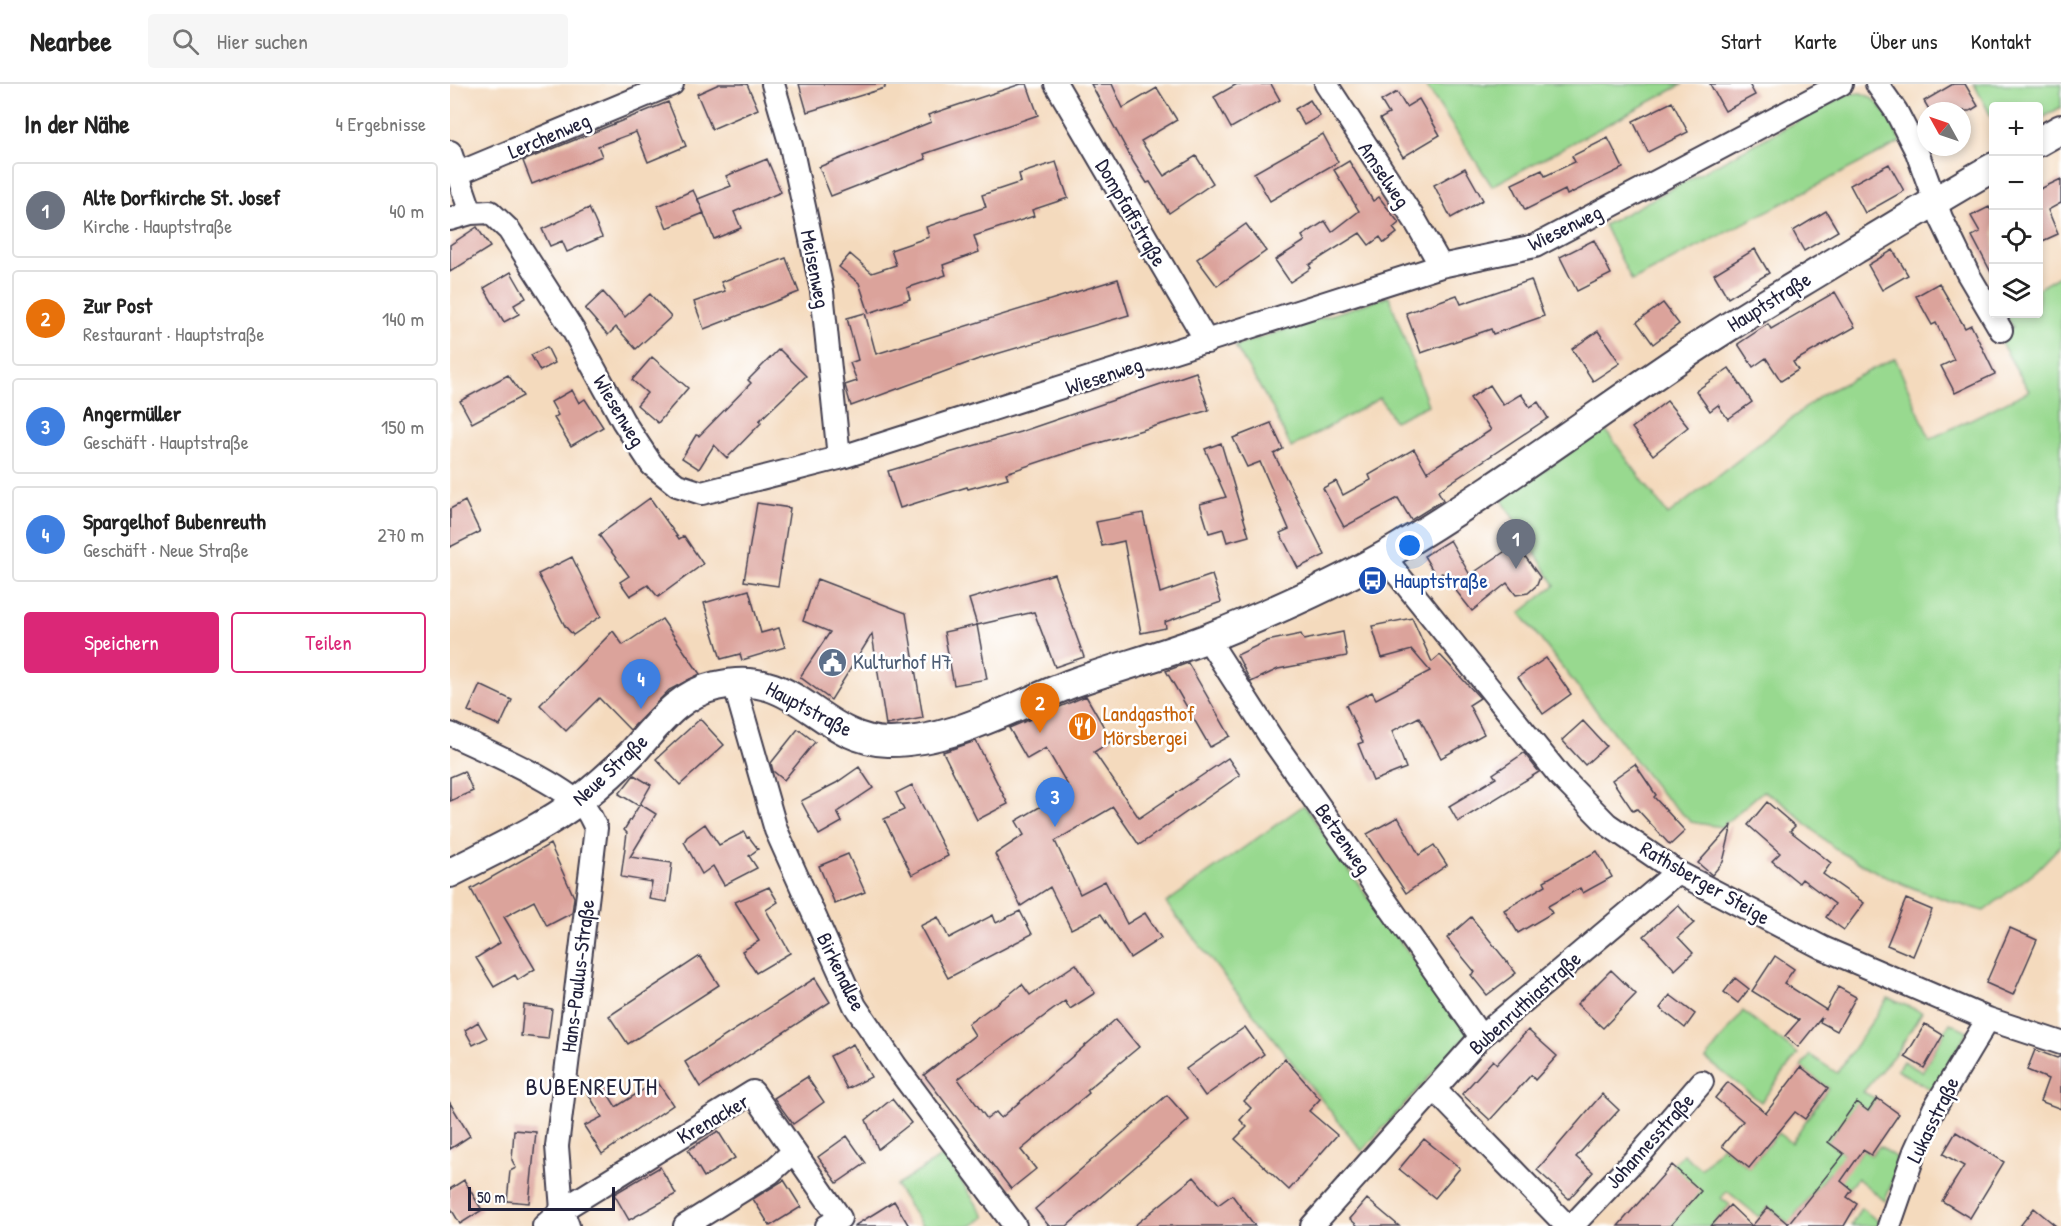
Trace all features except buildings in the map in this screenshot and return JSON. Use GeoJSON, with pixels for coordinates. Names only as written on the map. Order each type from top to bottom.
{"type":"FeatureCollection","features":[{"type":"Feature","properties":{"kind":"street","name":"Lerchenweg"},"geometry":{"type":"LineString","coordinates":[[459,173],[672,84]]}},
{"type":"Feature","properties":{"kind":"street","name":"Meisenweg"},"geometry":{"type":"LineString","coordinates":[[773,84],[791,146],[822,291],[839,458]]}},
{"type":"Feature","properties":{"kind":"street","name":"Dompfaffstraße"},"geometry":{"type":"LineString","coordinates":[[1056,84],[1207,342]]}},
{"type":"Feature","properties":{"kind":"street","name":"Amselweg"},"geometry":{"type":"LineString","coordinates":[[1326,84],[1416,222],[1441,267]]}},
{"type":"Feature","properties":{"kind":"street","name":"Wiesenweg"},"geometry":{"type":"LineString","coordinates":[[450,152],[459,173],[461,216],[490,212],[509,230],[573,330],[623,421],[652,465],[677,485],[702,493],[839,458],[1441,267],[1535,246],[1841,84]]}},
{"type":"Feature","properties":{"kind":"street"},"geometry":{"type":"LineString","coordinates":[[1877,84],[1896,111],[1917,152],[1926,172],[1934,201],[1968,274],[2001,330]]}},
{"type":"Feature","properties":{"kind":"street"},"geometry":{"type":"LineString","coordinates":[[2043,139],[2061,129]]}},
{"type":"Feature","properties":{"kind":"street","name":"Hauptstraße"},"geometry":{"type":"LineString","coordinates":[[734,683],[760,682],[776,687],[841,728],[865,738],[887,742],[924,738],[956,729],[1118,667],[1207,638],[1335,581],[1383,556],[1482,495],[1686,354],[1934,201],[1989,170]]}},
{"type":"Feature","properties":{"kind":"street","name":"Rathsberger Steige"},"geometry":{"type":"LineString","coordinates":[[1383,556],[1559,775],[1607,824],[1677,872],[1823,948],[1988,1019],[2061,1043]]}},
{"type":"Feature","properties":{"kind":"street","name":"Betzenweg"},"geometry":{"type":"LineString","coordinates":[[1207,638],[1272,739],[1481,1037]]}},
{"type":"Feature","properties":{"kind":"street","name":"Neue Straße"},"geometry":{"type":"LineString","coordinates":[[450,873],[530,832],[578,802],[606,779],[675,706],[697,692],[734,683]]}},
{"type":"Feature","properties":{"kind":"street","name":"Birkenallee"},"geometry":{"type":"LineString","coordinates":[[734,683],[776,830],[855,1006],[895,1065],[1015,1226]]}},
{"type":"Feature","properties":{"kind":"street"},"geometry":{"type":"LineString","coordinates":[[450,734],[546,782],[578,802]]}},
{"type":"Feature","properties":{"kind":"street","name":"Hans-Paulus-Straße"},"geometry":{"type":"LineString","coordinates":[[565,1218],[557,1146],[596,828],[587,811],[578,802]]}},
{"type":"Feature","properties":{"kind":"street","name":"Bubenruthiastraße"},"geometry":{"type":"LineString","coordinates":[[1312,1226],[1481,1037],[1677,872]]}},
{"type":"Feature","properties":{"kind":"street","name":"Lukasstraße"},"geometry":{"type":"LineString","coordinates":[[1889,1226],[1915,1151],[1934,1109],[1988,1019]]}},
{"type":"Feature","properties":{"kind":"street","name":"Johannesstraße"},"geometry":{"type":"LineString","coordinates":[[1572,1226],[1702,1083]]}},
{"type":"Feature","properties":{"kind":"street"},"geometry":{"type":"LineString","coordinates":[[1435,1090],[1567,1226]]}},
{"type":"Feature","properties":{"kind":"street","name":"Krenacker"},"geometry":{"type":"LineString","coordinates":[[565,1218],[753,1092],[840,1218],[827,1226]]}},
{"type":"Feature","properties":{"kind":"street"},"geometry":{"type":"LineString","coordinates":[[685,1226],[770,1173],[794,1152]]}},
{"type":"Feature","properties":{"kind":"street"},"geometry":{"type":"LineString","coordinates":[[544,1226],[565,1218]]}},
{"type":"Feature","properties":{"kind":"green space"},"geometry":{"type":"Polygon","coordinates":[[[1425,84],[1683,84],[1492,186],[1425,84]]]}},
{"type":"Feature","properties":{"kind":"green space"},"geometry":{"type":"Polygon","coordinates":[[[1974,84],[2061,84],[2061,107],[2043,118],[2043,102],[1989,102],[1989,112],[1974,84]]]}},
{"type":"Feature","properties":{"kind":"green space"},"geometry":{"type":"Polygon","coordinates":[[[1861,93],[1869,96],[1881,107],[1901,142],[1632,281],[1604,225],[1848,94],[1861,93]]]}},
{"type":"Feature","properties":{"kind":"green space"},"geometry":{"type":"Polygon","coordinates":[[[2061,275],[2061,845],[2037,870],[1984,911],[1910,887],[1856,861],[1829,844],[1784,804],[1763,791],[1721,827],[1691,822],[1659,791],[1520,613],[1555,585],[1502,500],[1604,428],[1668,515],[1823,394],[1895,358],[1930,439],[2029,391],[1997,336],[2013,327],[2007,318],[2043,318],[2043,286],[2061,275]]]}},
{"type":"Feature","properties":{"kind":"green space"},"geometry":{"type":"Polygon","coordinates":[[[1389,296],[1428,405],[1394,421],[1380,398],[1291,448],[1273,409],[1235,346],[1389,296]]]}},
{"type":"Feature","properties":{"kind":"green space"},"geometry":{"type":"Polygon","coordinates":[[[1304,805],[1378,912],[1469,1033],[1362,1151],[1166,903],[1304,805]]]}},
{"type":"Feature","properties":{"kind":"green space"},"geometry":{"type":"Polygon","coordinates":[[[1888,998],[1922,1012],[1899,1049],[1863,1092],[1877,1099],[1868,1111],[1856,1103],[1828,1142],[1854,1162],[1863,1150],[1871,1155],[1880,1146],[1900,1161],[1885,1201],[1857,1178],[1849,1188],[1829,1172],[1795,1215],[1792,1226],[1768,1207],[1759,1217],[1727,1191],[1721,1198],[1730,1205],[1711,1226],[1670,1226],[1672,1165],[1683,1154],[1701,1169],[1722,1146],[1749,1168],[1778,1133],[1791,1143],[1828,1088],[1801,1067],[1810,1055],[1837,1073],[1888,998]]]}},
{"type":"Feature","properties":{"kind":"green space"},"geometry":{"type":"Polygon","coordinates":[[[1743,1011],[1798,1054],[1761,1102],[1706,1059],[1743,1011]]]}},
{"type":"Feature","properties":{"kind":"green space"},"geometry":{"type":"Polygon","coordinates":[[[1950,1023],[1968,1031],[1932,1090],[1897,1070],[1903,1061],[1922,1072],[1950,1023]]]}},
{"type":"Feature","properties":{"kind":"green space"},"geometry":{"type":"Polygon","coordinates":[[[944,1155],[985,1217],[971,1226],[922,1226],[896,1186],[944,1155]]]}},
{"type":"Feature","properties":{"kind":"green space"},"geometry":{"type":"Polygon","coordinates":[[[1861,1208],[1879,1222],[1878,1226],[1851,1226],[1861,1208]]]}},
{"type":"Feature","properties":{"kind":"place","name":"Alte Dorfkirche St. Josef"},"geometry":{"type":"Point","coordinates":[1516,569]}},
{"type":"Feature","properties":{"kind":"place","name":"Hauptstraße"},"geometry":{"type":"Point","coordinates":[1373,581]}},
{"type":"Feature","properties":{"kind":"place","name":"Kulturhof H7"},"geometry":{"type":"Point","coordinates":[832,662]}},
{"type":"Feature","properties":{"kind":"place","name":"Spargelhof Bubenreuth"},"geometry":{"type":"Point","coordinates":[641,709]}},
{"type":"Feature","properties":{"kind":"place","name":"Landgasthof Mörsbergei"},"geometry":{"type":"Point","coordinates":[1082,726]}},
{"type":"Feature","properties":{"kind":"place","name":"Zur Post"},"geometry":{"type":"Point","coordinates":[1040,733]}},
{"type":"Feature","properties":{"kind":"place","name":"Angermüller"},"geometry":{"type":"Point","coordinates":[1055,827]}},
{"type":"Feature","properties":{"kind":"district","name":"BUBENREUTH"},"geometry":{"type":"Point","coordinates":[592,1087]}}]}
